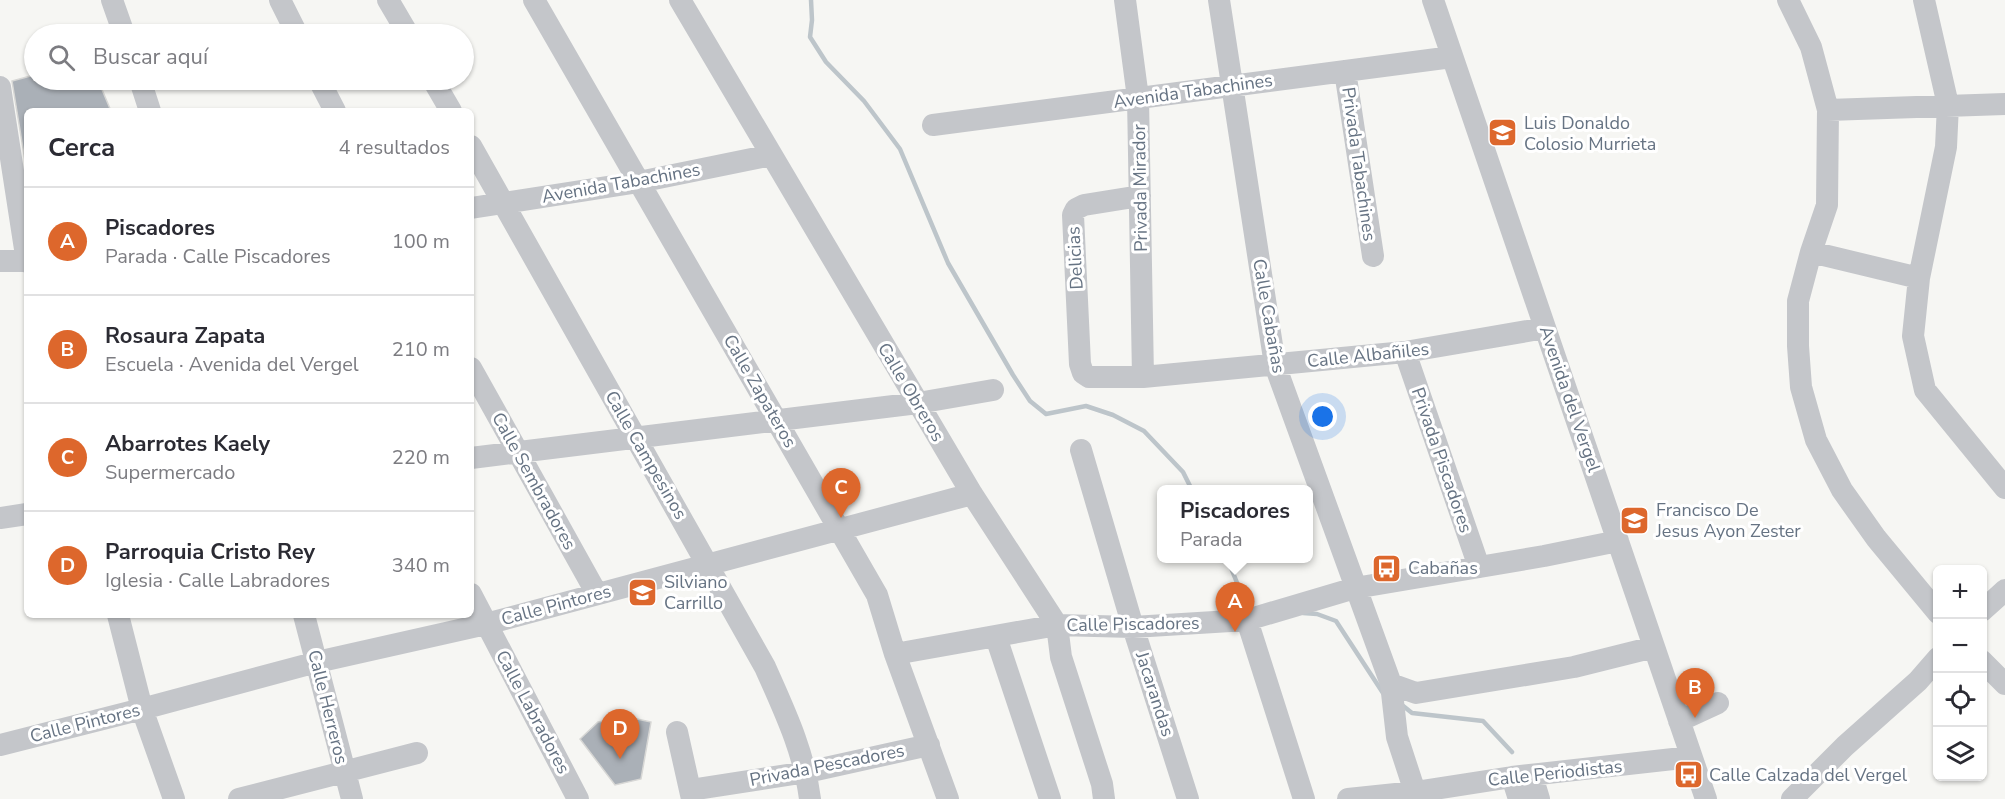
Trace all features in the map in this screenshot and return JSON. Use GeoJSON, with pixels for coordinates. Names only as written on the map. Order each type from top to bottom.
{"type":"FeatureCollection","features":[{"type":"Feature","properties":{"kind":"street"},"geometry":{"type":"LineString","coordinates":[[112,0],[120,24]]}},
{"type":"Feature","properties":{"kind":"street"},"geometry":{"type":"LineString","coordinates":[[280,0],[292,24]]}},
{"type":"Feature","properties":{"kind":"street"},"geometry":{"type":"LineString","coordinates":[[388,0],[402,24]]}},
{"type":"Feature","properties":{"kind":"street","name":"Calle Zapateros"},"geometry":{"type":"LineString","coordinates":[[534,0],[877,595],[895,654],[948,799]]}},
{"type":"Feature","properties":{"kind":"street","name":"Calle Obreros"},"geometry":{"type":"LineString","coordinates":[[680,0],[972,494],[1057,625],[1061,657],[1102,784],[1104,799]]}},
{"type":"Feature","properties":{"kind":"street","name":"Privada Mirador"},"geometry":{"type":"LineString","coordinates":[[1125,0],[1138,98],[1143,378]]}},
{"type":"Feature","properties":{"kind":"street","name":"Calle Cabañas"},"geometry":{"type":"LineString","coordinates":[[1219,0],[1275,365],[1392,684],[1396,737],[1415,792]]}},
{"type":"Feature","properties":{"kind":"street","name":"Avenida del Vergel"},"geometry":{"type":"LineString","coordinates":[[1433,0],[1706,799]]}},
{"type":"Feature","properties":{"kind":"street"},"geometry":{"type":"LineString","coordinates":[[1788,0],[1811,47],[1828,110],[1827,205],[1798,301],[1798,346],[1802,387],[1816,440],[1842,490],[1876,538],[1933,607]]}},
{"type":"Feature","properties":{"kind":"street"},"geometry":{"type":"LineString","coordinates":[[1924,0],[1948,105],[1946,147],[1919,278],[1913,336],[1925,390],[2005,488]]}},
{"type":"Feature","properties":{"kind":"street","name":"Avenida Tabachines"},"geometry":{"type":"LineString","coordinates":[[933,125],[1452,57]]}},
{"type":"Feature","properties":{"kind":"street","name":"Privada Tabachines"},"geometry":{"type":"LineString","coordinates":[[1346,71],[1373,256]]}},
{"type":"Feature","properties":{"kind":"street"},"geometry":{"type":"LineString","coordinates":[[0,87],[24,242]]}},
{"type":"Feature","properties":{"kind":"street"},"geometry":{"type":"LineString","coordinates":[[143,90],[149,108]]}},
{"type":"Feature","properties":{"kind":"street"},"geometry":{"type":"LineString","coordinates":[[324,90],[333,108]]}},
{"type":"Feature","properties":{"kind":"street"},"geometry":{"type":"LineString","coordinates":[[439,90],[449,108]]}},
{"type":"Feature","properties":{"kind":"street"},"geometry":{"type":"LineString","coordinates":[[1828,110],[2005,104]]}},
{"type":"Feature","properties":{"kind":"street","name":"Calle Campesinos"},"geometry":{"type":"LineString","coordinates":[[474,151],[765,667],[792,726],[807,772],[810,799]]}},
{"type":"Feature","properties":{"kind":"street","name":"Avenida Tabachines"},"geometry":{"type":"LineString","coordinates":[[474,208],[639,182],[771,155]]}},
{"type":"Feature","properties":{"kind":"street","name":"Delicias"},"geometry":{"type":"LineString","coordinates":[[1083,373],[1080,364],[1073,215],[1076,209],[1083,205],[1140,196]]}},
{"type":"Feature","properties":{"kind":"street"},"geometry":{"type":"LineString","coordinates":[[1811,252],[1919,278]]}},
{"type":"Feature","properties":{"kind":"street"},"geometry":{"type":"LineString","coordinates":[[0,261],[24,261]]}},
{"type":"Feature","properties":{"kind":"street","name":"Calle Albañiles"},"geometry":{"type":"LineString","coordinates":[[1083,373],[1089,376],[1143,378],[1405,352],[1545,328]]}},
{"type":"Feature","properties":{"kind":"street","name":"Privada Piscadores"},"geometry":{"type":"LineString","coordinates":[[1405,352],[1479,567]]}},
{"type":"Feature","properties":{"kind":"street","name":"Calle Sembradores"},"geometry":{"type":"LineString","coordinates":[[474,373],[597,594]]}},
{"type":"Feature","properties":{"kind":"street"},"geometry":{"type":"LineString","coordinates":[[474,458],[918,404],[993,390]]}},
{"type":"Feature","properties":{"kind":"street","name":"Jacarandas"},"geometry":{"type":"LineString","coordinates":[[1081,450],[1133,627],[1188,799]]}},
{"type":"Feature","properties":{"kind":"street","name":"Calle Pintores"},"geometry":{"type":"LineString","coordinates":[[0,744],[317,662],[486,624],[972,494]]}},
{"type":"Feature","properties":{"kind":"street"},"geometry":{"type":"LineString","coordinates":[[0,518],[24,514]]}},
{"type":"Feature","properties":{"kind":"street","name":"Calle Piscadores"},"geometry":{"type":"LineString","coordinates":[[895,654],[1057,625],[1133,627],[1247,620],[1355,588],[1618,541]]}},
{"type":"Feature","properties":{"kind":"street"},"geometry":{"type":"LineString","coordinates":[[1987,608],[2005,590]]}},
{"type":"Feature","properties":{"kind":"street","name":"Calle Labradores"},"geometry":{"type":"LineString","coordinates":[[474,600],[578,799]]}},
{"type":"Feature","properties":{"kind":"street"},"geometry":{"type":"LineString","coordinates":[[119,618],[142,709],[174,799]]}},
{"type":"Feature","properties":{"kind":"street","name":"Calle Herreros"},"geometry":{"type":"LineString","coordinates":[[305,618],[352,799]]}},
{"type":"Feature","properties":{"kind":"street"},"geometry":{"type":"LineString","coordinates":[[1247,620],[1304,799]]}},
{"type":"Feature","properties":{"kind":"street"},"geometry":{"type":"LineString","coordinates":[[996,637],[1050,799]]}},
{"type":"Feature","properties":{"kind":"street"},"geometry":{"type":"LineString","coordinates":[[1392,684],[1416,693],[1574,667],[1654,647]]}},
{"type":"Feature","properties":{"kind":"street"},"geometry":{"type":"LineString","coordinates":[[1987,667],[1996,680]]}},
{"type":"Feature","properties":{"kind":"street"},"geometry":{"type":"LineString","coordinates":[[1792,799],[1845,746],[1928,681]]}},
{"type":"Feature","properties":{"kind":"street"},"geometry":{"type":"LineString","coordinates":[[1679,721],[1718,703]]}},
{"type":"Feature","properties":{"kind":"street"},"geometry":{"type":"LineString","coordinates":[[677,732],[691,794]]}},
{"type":"Feature","properties":{"kind":"street","name":"Privada Pescadores"},"geometry":{"type":"LineString","coordinates":[[691,794],[807,772],[929,745]]}},
{"type":"Feature","properties":{"kind":"street"},"geometry":{"type":"LineString","coordinates":[[239,799],[417,753]]}},
{"type":"Feature","properties":{"kind":"street","name":"Calle Periodistas"},"geometry":{"type":"LineString","coordinates":[[1348,799],[1691,757]]}},
{"type":"Feature","properties":{"kind":"street"},"geometry":{"type":"LineString","coordinates":[[1519,799],[1522,777]]}},
{"type":"Feature","properties":{"kind":"street"},"geometry":{"type":"LineString","coordinates":[[1522,777],[1539,799]]}},
{"type":"Feature","properties":{"kind":"building"},"geometry":{"type":"Polygon","coordinates":[[[24,78],[24,90],[102,90],[110,108],[24,108],[24,155],[12,81],[24,78]]]}},
{"type":"Feature","properties":{"kind":"building"},"geometry":{"type":"Polygon","coordinates":[[[628,717],[651,722],[641,779],[615,785],[580,739],[598,722],[628,717]]]}},
{"type":"Feature","properties":{"kind":"waterway"},"geometry":{"type":"LineString","coordinates":[[811,0],[810,37],[826,62],[864,101],[900,149],[948,263],[1030,401],[1046,414],[1086,406],[1113,415],[1144,431],[1183,472],[1190,485]]}},
{"type":"Feature","properties":{"kind":"waterway"},"geometry":{"type":"LineString","coordinates":[[1229,563],[1246,605]]}},
{"type":"Feature","properties":{"kind":"waterway"},"geometry":{"type":"LineString","coordinates":[[1303,613],[1317,614],[1336,621],[1383,693]]}},
{"type":"Feature","properties":{"kind":"waterway"},"geometry":{"type":"LineString","coordinates":[[1402,705],[1412,713],[1483,721],[1512,752]]}},
{"type":"Feature","properties":{"kind":"place","name":"Luis Donaldo Colosio Murrieta"},"geometry":{"type":"Point","coordinates":[1503,133]}},
{"type":"Feature","properties":{"kind":"place","name":"Abarrotes Kaely"},"geometry":{"type":"Point","coordinates":[841,518]}},
{"type":"Feature","properties":{"kind":"place","name":"Francisco De Jesus Ayon Zester"},"geometry":{"type":"Point","coordinates":[1635,520]}},
{"type":"Feature","properties":{"kind":"place","name":"Cabañas"},"geometry":{"type":"Point","coordinates":[1387,568]}},
{"type":"Feature","properties":{"kind":"place","name":"Silviano Carrillo"},"geometry":{"type":"Point","coordinates":[643,592]}},
{"type":"Feature","properties":{"kind":"place","name":"Piscadores"},"geometry":{"type":"Point","coordinates":[1235,632]}},
{"type":"Feature","properties":{"kind":"place","name":"Rosaura Zapata"},"geometry":{"type":"Point","coordinates":[1695,718]}},
{"type":"Feature","properties":{"kind":"place","name":"Parroquia Cristo Rey"},"geometry":{"type":"Point","coordinates":[620,759]}},
{"type":"Feature","properties":{"kind":"place","name":"Calle Calzada del Vergel"},"geometry":{"type":"Point","coordinates":[1688,775]}}]}
